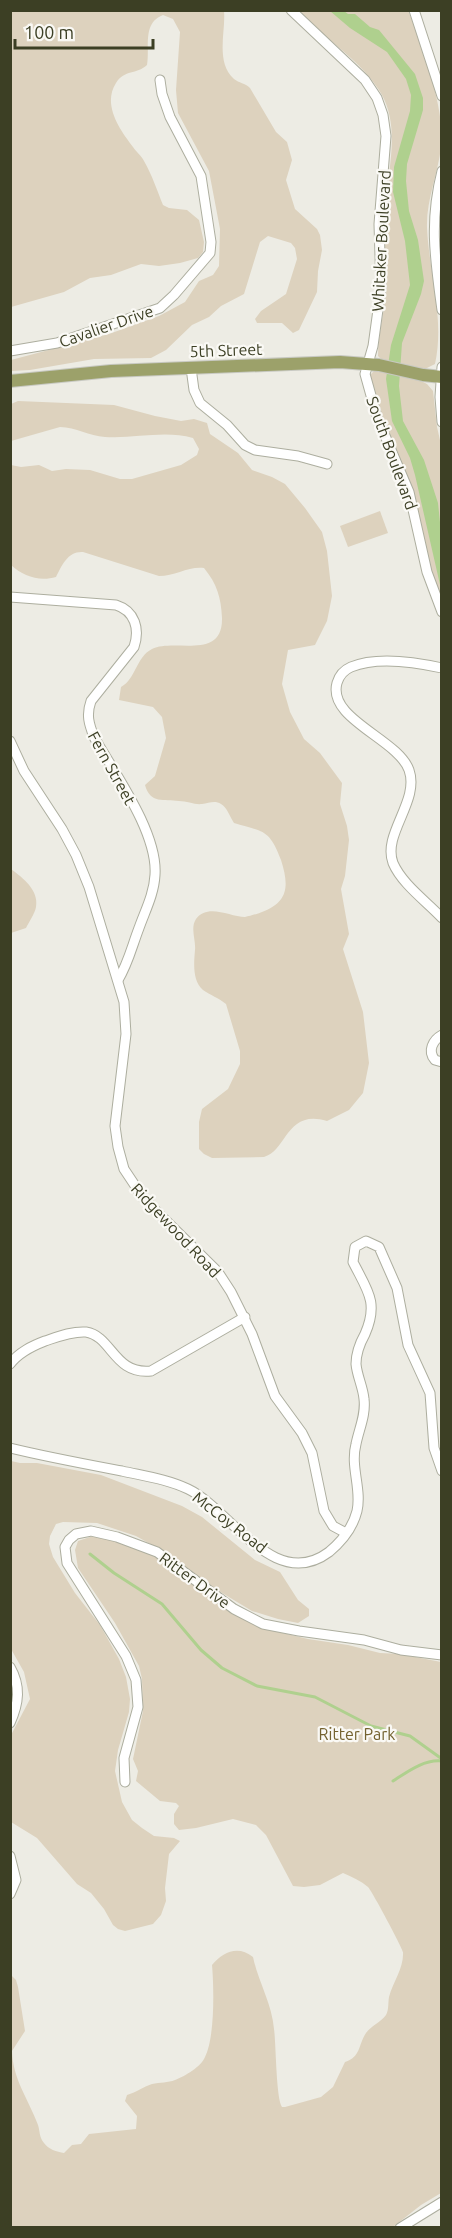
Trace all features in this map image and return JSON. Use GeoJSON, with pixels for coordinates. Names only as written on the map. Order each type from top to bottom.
{"type":"FeatureCollection","features":[{"type":"Feature","properties":{"kind":"main road","name":"5th Street"},"geometry":{"type":"LineString","coordinates":[[10,381],[111,371],[340,362],[366,363],[413,373],[441,374]]}},
{"type":"Feature","properties":{"kind":"street","name":"Whitaker Boulevard"},"geometry":{"type":"LineString","coordinates":[[291,10],[364,80],[377,98],[383,115],[386,136],[379,224],[381,288],[373,346],[366,363]]}},
{"type":"Feature","properties":{"kind":"street"},"geometry":{"type":"LineString","coordinates":[[414,10],[441,96]]}},
{"type":"Feature","properties":{"kind":"street","name":"Cavalier Drive"},"geometry":{"type":"LineString","coordinates":[[10,351],[57,344],[160,308],[210,253],[211,242],[201,176],[170,117],[160,80]]}},
{"type":"Feature","properties":{"kind":"street"},"geometry":{"type":"LineString","coordinates":[[441,171],[433,222],[441,310]]}},
{"type":"Feature","properties":{"kind":"street","name":"South Boulevard"},"geometry":{"type":"LineString","coordinates":[[366,363],[365,374],[371,399],[384,436],[409,492],[429,580],[441,612]]}},
{"type":"Feature","properties":{"kind":"street"},"geometry":{"type":"LineString","coordinates":[[191,368],[194,390],[200,403],[227,425],[245,445],[255,450],[298,456],[327,464]]}},
{"type":"Feature","properties":{"kind":"street"},"geometry":{"type":"LineString","coordinates":[[441,374],[441,422]]}},
{"type":"Feature","properties":{"kind":"street","name":"Fern Street"},"geometry":{"type":"LineString","coordinates":[[10,597],[116,605],[129,613],[134,620],[137,638],[134,647],[91,701],[88,711],[88,724],[94,737],[148,836],[155,866],[152,895],[128,960],[118,980]]}},
{"type":"Feature","properties":{"kind":"street"},"geometry":{"type":"LineString","coordinates":[[441,668],[391,661],[362,664],[347,669],[337,680],[336,688],[336,697],[342,708],[397,754],[409,769],[410,795],[393,842],[392,855],[397,870],[441,918]]}},
{"type":"Feature","properties":{"kind":"street","name":"Ridgewood Road"},"geometry":{"type":"LineString","coordinates":[[10,741],[24,771],[76,855],[89,887],[124,1002],[126,1023],[115,1126],[124,1169],[144,1199],[218,1272],[245,1317],[273,1391],[302,1433],[312,1453],[324,1511],[333,1526],[346,1533]]}},
{"type":"Feature","properties":{"kind":"street"},"geometry":{"type":"LineString","coordinates":[[441,1035],[434,1042],[431,1051],[435,1060],[441,1062]]}},
{"type":"Feature","properties":{"kind":"street","name":"McCoy Road"},"geometry":{"type":"LineString","coordinates":[[10,1448],[141,1475],[180,1486],[210,1503],[254,1544],[274,1556],[289,1562],[302,1563],[316,1560],[333,1548],[346,1533],[354,1520],[358,1503],[353,1458],[364,1408],[363,1392],[357,1371],[357,1356],[372,1312],[368,1291],[353,1262],[355,1246],[362,1242],[370,1242],[379,1247],[397,1288],[408,1345],[429,1393],[434,1448],[441,1471]]}},
{"type":"Feature","properties":{"kind":"street"},"geometry":{"type":"LineString","coordinates":[[10,1364],[21,1353],[40,1343],[69,1334],[86,1332],[99,1338],[118,1360],[128,1366],[139,1371],[151,1371],[245,1317]]}},
{"type":"Feature","properties":{"kind":"street","name":"Ritter Drive"},"geometry":{"type":"LineString","coordinates":[[125,1782],[124,1758],[138,1707],[138,1689],[134,1672],[126,1656],[67,1563],[65,1547],[69,1540],[80,1532],[91,1531],[150,1547],[177,1564],[234,1609],[263,1624],[364,1640],[401,1650],[441,1654]]}},
{"type":"Feature","properties":{"kind":"street"},"geometry":{"type":"LineString","coordinates":[[10,1667],[18,1690],[18,1700],[10,1723]]}},
{"type":"Feature","properties":{"kind":"street"},"geometry":{"type":"LineString","coordinates":[[10,1856],[16,1880],[10,1894]]}},
{"type":"Feature","properties":{"kind":"street"},"geometry":{"type":"LineString","coordinates":[[400,2228],[441,2202]]}},
{"type":"Feature","properties":{"kind":"green space"},"geometry":{"type":"Polygon","coordinates":[[[11,10],[224,11],[223,55],[228,72],[234,79],[250,88],[276,132],[287,142],[292,160],[286,180],[295,209],[317,229],[320,235],[322,250],[317,292],[299,330],[293,333],[282,323],[257,323],[255,319],[261,311],[286,294],[297,259],[295,248],[291,243],[268,236],[260,242],[244,294],[221,306],[209,317],[192,325],[166,350],[151,358],[94,359],[11,371],[11,360],[109,334],[159,316],[185,302],[199,281],[213,275],[219,266],[220,229],[209,171],[178,113],[176,90],[180,32],[173,19],[163,15],[152,24],[148,36],[147,65],[119,79],[112,91],[112,108],[118,125],[147,166],[163,205],[187,210],[199,220],[204,242],[203,252],[198,258],[180,263],[159,266],[141,264],[111,275],[90,278],[64,292],[11,307],[11,10]]]}},
{"type":"Feature","properties":{"kind":"green space"},"geometry":{"type":"Polygon","coordinates":[[[408,10],[432,78],[442,132],[427,218],[428,245],[437,313],[438,347],[435,364],[425,369],[381,359],[378,356],[386,289],[385,221],[392,137],[388,108],[382,95],[364,71],[299,11],[408,10]]]}},
{"type":"Feature","properties":{"kind":"green space"},"geometry":{"type":"Polygon","coordinates":[[[375,370],[421,381],[433,391],[442,449],[441,604],[431,575],[414,495],[383,423],[370,375],[375,370]]]}},
{"type":"Feature","properties":{"kind":"green space"},"geometry":{"type":"Polygon","coordinates":[[[18,401],[114,405],[155,416],[181,421],[194,419],[207,423],[210,434],[238,453],[252,470],[285,484],[322,532],[327,551],[332,596],[327,621],[315,645],[288,650],[282,684],[290,712],[304,739],[320,753],[342,783],[340,804],[349,840],[345,876],[341,889],[349,934],[343,949],[363,1012],[369,1063],[363,1093],[349,1110],[327,1121],[313,1119],[303,1121],[289,1132],[272,1153],[264,1157],[212,1158],[199,1149],[199,1122],[202,1109],[228,1089],[240,1064],[240,1051],[226,1004],[203,990],[197,982],[193,926],[201,914],[207,912],[245,917],[271,908],[285,892],[285,877],[281,860],[269,837],[258,830],[234,823],[225,807],[219,803],[197,804],[158,799],[150,795],[145,785],[155,776],[166,738],[162,717],[153,707],[119,700],[121,687],[130,679],[143,657],[152,649],[161,646],[196,646],[215,639],[220,631],[222,618],[221,604],[215,585],[204,568],[193,568],[159,576],[83,552],[69,556],[56,577],[43,579],[32,577],[11,565],[11,465],[21,467],[39,465],[52,471],[90,470],[120,479],[132,479],[181,465],[197,455],[199,449],[193,438],[182,436],[105,437],[60,427],[11,441],[11,404],[18,401]]]}},
{"type":"Feature","properties":{"kind":"green space"},"geometry":{"type":"Polygon","coordinates":[[[380,511],[388,533],[348,547],[340,526],[380,511]]]}},
{"type":"Feature","properties":{"kind":"green space"},"geometry":{"type":"Polygon","coordinates":[[[11,869],[33,890],[36,907],[26,928],[11,933],[11,869]]]}},
{"type":"Feature","properties":{"kind":"green space"},"geometry":{"type":"Polygon","coordinates":[[[11,1461],[37,1463],[101,1475],[182,1506],[202,1517],[255,1560],[280,1572],[298,1600],[309,1609],[309,1616],[298,1623],[252,1611],[189,1573],[168,1554],[136,1536],[97,1523],[63,1522],[56,1524],[50,1536],[49,1544],[53,1557],[75,1593],[100,1625],[126,1677],[130,1699],[129,1712],[118,1750],[115,1771],[122,1802],[132,1820],[142,1828],[154,1836],[174,1838],[180,1841],[169,1854],[165,1888],[166,1901],[161,1915],[153,1924],[125,1931],[118,1929],[91,1893],[77,1884],[37,1838],[11,1822],[11,1735],[30,1699],[24,1672],[11,1649],[11,1461]]]}},
{"type":"Feature","properties":{"kind":"green space","name":"Ritter Park"},"geometry":{"type":"Polygon","coordinates":[[[93,1536],[148,1551],[220,1605],[258,1627],[380,1653],[400,1654],[441,1662],[441,2193],[393,2227],[11,2227],[10,1974],[16,1980],[18,1987],[25,2031],[12,2051],[15,2071],[38,2125],[42,2141],[50,2149],[64,2153],[72,2145],[81,2144],[89,2134],[136,2129],[137,2116],[125,2101],[127,2095],[152,2084],[170,2082],[179,2078],[192,2071],[203,2061],[211,2037],[212,1965],[226,1954],[242,1951],[253,1957],[273,2020],[278,2093],[282,2107],[321,2097],[333,2087],[345,2062],[357,2054],[363,2037],[386,2015],[389,1997],[403,1958],[403,1952],[387,1919],[371,1891],[362,1883],[343,1873],[320,1885],[293,1886],[266,1835],[256,1825],[233,1819],[179,1830],[174,1824],[174,1814],[179,1806],[176,1803],[160,1801],[136,1781],[138,1771],[133,1759],[143,1711],[142,1679],[139,1666],[115,1623],[78,1568],[75,1550],[78,1541],[93,1536]]]}},
{"type":"Feature","properties":{"kind":"shaded area"},"geometry":{"type":"Polygon","coordinates":[[[330,11],[355,14],[370,27],[379,30],[415,74],[423,98],[423,110],[407,164],[406,181],[409,211],[418,240],[424,281],[402,343],[399,386],[403,421],[424,460],[438,503],[441,532],[441,589],[415,475],[410,458],[392,421],[386,379],[391,345],[410,285],[405,241],[393,192],[394,167],[410,111],[411,95],[406,79],[387,52],[350,28],[330,11]]]}},
{"type":"Feature","properties":{"kind":"waterway"},"geometry":{"type":"LineString","coordinates":[[90,1554],[114,1573],[162,1604],[201,1650],[222,1668],[257,1686],[315,1697],[371,1726],[410,1736],[442,1759]]}},
{"type":"Feature","properties":{"kind":"waterway"},"geometry":{"type":"LineString","coordinates":[[393,1781],[422,1764],[442,1761]]}}]}
